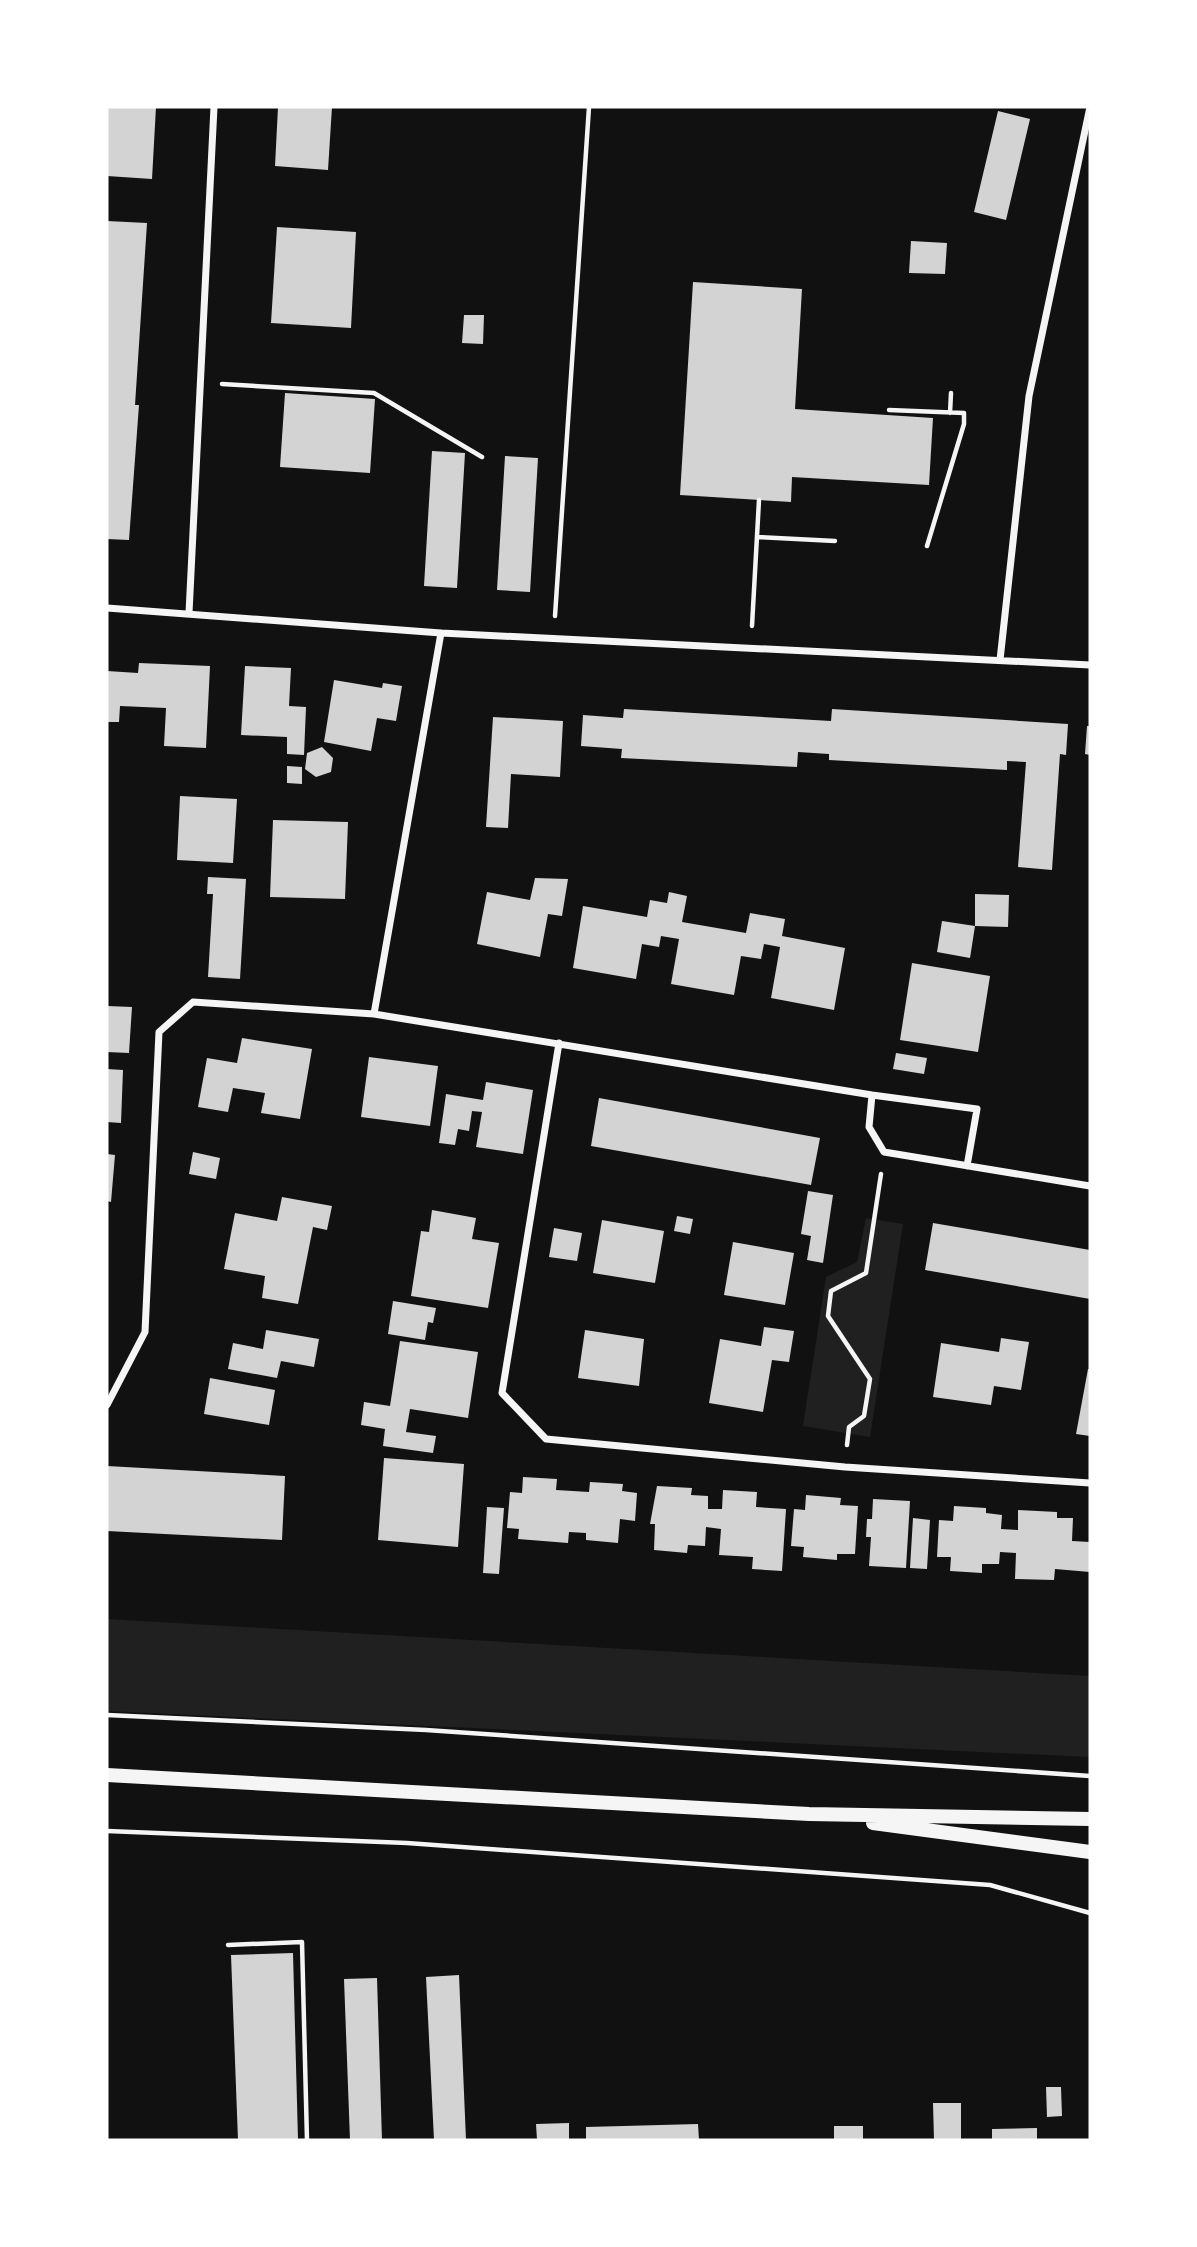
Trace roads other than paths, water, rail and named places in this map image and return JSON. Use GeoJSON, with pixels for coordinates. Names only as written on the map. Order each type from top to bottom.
{"type":"FeatureCollection","features":[{"type":"Feature","properties":{"kind":"main road"},"geometry":{"type":"LineString","coordinates":[[107,1775],[809,1814],[1090,1819]]}},
{"type":"Feature","properties":{"kind":"main road"},"geometry":{"type":"LineString","coordinates":[[809,1814],[1090,1852]]}},
{"type":"Feature","properties":{"kind":"street"},"geometry":{"type":"LineString","coordinates":[[189,613],[214,107]]}},
{"type":"Feature","properties":{"kind":"street"},"geometry":{"type":"LineString","coordinates":[[1000,660],[1029,396],[1090,107]]}},
{"type":"Feature","properties":{"kind":"street"},"geometry":{"type":"LineString","coordinates":[[107,608],[441,633],[1090,665]]}},
{"type":"Feature","properties":{"kind":"street"},"geometry":{"type":"LineString","coordinates":[[374,1014],[441,633]]}},
{"type":"Feature","properties":{"kind":"street"},"geometry":{"type":"LineString","coordinates":[[107,1405],[145,1332],[159,1032],[193,1002],[374,1014],[976,1110],[967,1166]]}},
{"type":"Feature","properties":{"kind":"street"},"geometry":{"type":"LineString","coordinates":[[559,1043],[502,1393],[545,1439],[845,1467],[1090,1483]]}},
{"type":"Feature","properties":{"kind":"street"},"geometry":{"type":"LineString","coordinates":[[872,1095],[869,1128],[884,1152],[1090,1186]]}}]}
